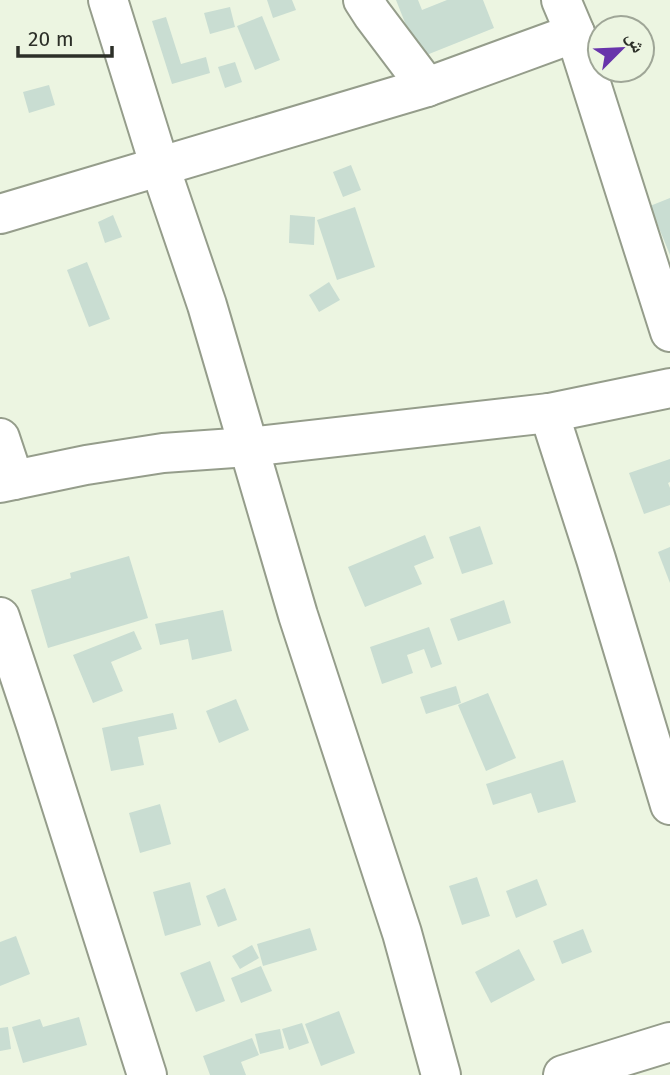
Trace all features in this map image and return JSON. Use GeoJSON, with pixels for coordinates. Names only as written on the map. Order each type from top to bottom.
{"type":"FeatureCollection","features":[{"type":"Feature","properties":{"kind":"street"},"geometry":{"type":"LineString","coordinates":[[108,0],[207,305],[298,615],[402,933],[441,1075]]}},
{"type":"Feature","properties":{"kind":"street"},"geometry":{"type":"LineString","coordinates":[[363,0],[427,87]]}},
{"type":"Feature","properties":{"kind":"street"},"geometry":{"type":"LineString","coordinates":[[0,214],[427,87],[568,16],[670,332]]}},
{"type":"Feature","properties":{"kind":"street"},"geometry":{"type":"LineString","coordinates":[[0,438],[7,482],[86,465],[163,453],[248,447],[550,413],[670,388]]}},
{"type":"Feature","properties":{"kind":"street"},"geometry":{"type":"LineString","coordinates":[[550,413],[670,806]]}},
{"type":"Feature","properties":{"kind":"street"},"geometry":{"type":"LineString","coordinates":[[0,617],[147,1075]]}},
{"type":"Feature","properties":{"kind":"street"},"geometry":{"type":"LineString","coordinates":[[564,1075],[670,1042]]}},
{"type":"Feature","properties":{"kind":"building"},"geometry":{"type":"Polygon","coordinates":[[[267,0],[292,0],[296,10],[273,18],[267,0]]]}},
{"type":"Feature","properties":{"kind":"building"},"geometry":{"type":"Polygon","coordinates":[[[396,0],[418,0],[422,10],[447,0],[483,0],[494,28],[419,58],[396,0]]]}},
{"type":"Feature","properties":{"kind":"building"},"geometry":{"type":"Polygon","coordinates":[[[230,7],[235,27],[210,34],[204,13],[230,7]]]}},
{"type":"Feature","properties":{"kind":"building"},"geometry":{"type":"Polygon","coordinates":[[[262,16],[280,60],[255,70],[237,26],[262,16]]]}},
{"type":"Feature","properties":{"kind":"building"},"geometry":{"type":"Polygon","coordinates":[[[166,17],[181,64],[206,57],[210,73],[172,84],[152,21],[166,17]]]}},
{"type":"Feature","properties":{"kind":"building"},"geometry":{"type":"Polygon","coordinates":[[[235,62],[242,82],[225,88],[218,67],[235,62]]]}},
{"type":"Feature","properties":{"kind":"building"},"geometry":{"type":"Polygon","coordinates":[[[49,85],[55,105],[29,113],[23,92],[49,85]]]}},
{"type":"Feature","properties":{"kind":"building"},"geometry":{"type":"Polygon","coordinates":[[[351,165],[361,190],[343,197],[333,172],[351,165]]]}},
{"type":"Feature","properties":{"kind":"building"},"geometry":{"type":"Polygon","coordinates":[[[670,198],[670,255],[650,206],[670,198]]]}},
{"type":"Feature","properties":{"kind":"building"},"geometry":{"type":"Polygon","coordinates":[[[355,207],[375,267],[337,280],[317,220],[355,207]]]}},
{"type":"Feature","properties":{"kind":"building"},"geometry":{"type":"Polygon","coordinates":[[[113,215],[122,237],[105,243],[98,222],[113,215]]]}},
{"type":"Feature","properties":{"kind":"building"},"geometry":{"type":"Polygon","coordinates":[[[290,215],[315,217],[314,245],[289,243],[290,215]]]}},
{"type":"Feature","properties":{"kind":"building"},"geometry":{"type":"Polygon","coordinates":[[[87,262],[110,319],[89,327],[67,270],[87,262]]]}},
{"type":"Feature","properties":{"kind":"building"},"geometry":{"type":"Polygon","coordinates":[[[329,282],[340,300],[319,312],[309,295],[329,282]]]}},
{"type":"Feature","properties":{"kind":"building"},"geometry":{"type":"Polygon","coordinates":[[[670,459],[670,505],[644,514],[629,473],[670,459]]]}},
{"type":"Feature","properties":{"kind":"building"},"geometry":{"type":"Polygon","coordinates":[[[480,526],[493,564],[462,574],[449,537],[480,526]]]}},
{"type":"Feature","properties":{"kind":"building"},"geometry":{"type":"Polygon","coordinates":[[[425,535],[434,558],[414,566],[422,584],[365,607],[348,567],[425,535]]]}},
{"type":"Feature","properties":{"kind":"building"},"geometry":{"type":"Polygon","coordinates":[[[670,547],[670,583],[658,552],[670,547]]]}},
{"type":"Feature","properties":{"kind":"building"},"geometry":{"type":"Polygon","coordinates":[[[129,556],[148,618],[48,648],[31,590],[71,578],[70,573],[129,556]]]}},
{"type":"Feature","properties":{"kind":"building"},"geometry":{"type":"Polygon","coordinates":[[[504,600],[511,623],[458,641],[450,619],[504,600]]]}},
{"type":"Feature","properties":{"kind":"building"},"geometry":{"type":"Polygon","coordinates":[[[223,610],[232,651],[192,660],[188,639],[160,645],[155,624],[223,610]]]}},
{"type":"Feature","properties":{"kind":"building"},"geometry":{"type":"Polygon","coordinates":[[[429,627],[442,664],[431,668],[424,649],[407,655],[413,673],[382,684],[370,647],[429,627]]]}},
{"type":"Feature","properties":{"kind":"building"},"geometry":{"type":"Polygon","coordinates":[[[134,631],[142,649],[111,662],[123,691],[93,703],[73,655],[134,631]]]}},
{"type":"Feature","properties":{"kind":"building"},"geometry":{"type":"Polygon","coordinates":[[[456,686],[461,703],[426,714],[420,697],[456,686]]]}},
{"type":"Feature","properties":{"kind":"building"},"geometry":{"type":"Polygon","coordinates":[[[488,693],[516,758],[486,771],[458,705],[488,693]]]}},
{"type":"Feature","properties":{"kind":"building"},"geometry":{"type":"Polygon","coordinates":[[[236,699],[249,730],[219,743],[206,711],[236,699]]]}},
{"type":"Feature","properties":{"kind":"building"},"geometry":{"type":"Polygon","coordinates":[[[173,713],[177,729],[138,737],[144,765],[111,771],[102,728],[173,713]]]}},
{"type":"Feature","properties":{"kind":"building"},"geometry":{"type":"Polygon","coordinates":[[[563,760],[576,802],[538,813],[531,793],[493,805],[486,784],[563,760]]]}},
{"type":"Feature","properties":{"kind":"building"},"geometry":{"type":"Polygon","coordinates":[[[160,804],[171,844],[140,853],[129,813],[160,804]]]}},
{"type":"Feature","properties":{"kind":"building"},"geometry":{"type":"Polygon","coordinates":[[[477,877],[490,916],[462,925],[449,886],[477,877]]]}},
{"type":"Feature","properties":{"kind":"building"},"geometry":{"type":"Polygon","coordinates":[[[537,879],[547,905],[516,918],[506,891],[537,879]]]}},
{"type":"Feature","properties":{"kind":"building"},"geometry":{"type":"Polygon","coordinates":[[[190,882],[201,925],[165,936],[153,892],[190,882]]]}},
{"type":"Feature","properties":{"kind":"building"},"geometry":{"type":"Polygon","coordinates":[[[225,888],[237,920],[218,927],[206,896],[225,888]]]}},
{"type":"Feature","properties":{"kind":"building"},"geometry":{"type":"Polygon","coordinates":[[[310,928],[317,950],[263,966],[257,944],[310,928]]]}},
{"type":"Feature","properties":{"kind":"building"},"geometry":{"type":"Polygon","coordinates":[[[583,929],[592,952],[562,964],[553,941],[583,929]]]}},
{"type":"Feature","properties":{"kind":"building"},"geometry":{"type":"Polygon","coordinates":[[[16,936],[30,974],[0,986],[0,942],[16,936]]]}},
{"type":"Feature","properties":{"kind":"building"},"geometry":{"type":"Polygon","coordinates":[[[252,945],[259,958],[240,969],[232,956],[252,945]]]}},
{"type":"Feature","properties":{"kind":"building"},"geometry":{"type":"Polygon","coordinates":[[[519,949],[535,980],[491,1003],[475,972],[519,949]]]}},
{"type":"Feature","properties":{"kind":"building"},"geometry":{"type":"Polygon","coordinates":[[[210,961],[225,1001],[196,1012],[180,973],[210,961]]]}},
{"type":"Feature","properties":{"kind":"building"},"geometry":{"type":"Polygon","coordinates":[[[261,966],[272,991],[241,1003],[231,978],[261,966]]]}},
{"type":"Feature","properties":{"kind":"building"},"geometry":{"type":"Polygon","coordinates":[[[339,1011],[355,1053],[321,1066],[305,1024],[339,1011]]]}},
{"type":"Feature","properties":{"kind":"building"},"geometry":{"type":"Polygon","coordinates":[[[79,1017],[87,1045],[23,1063],[12,1027],[40,1019],[43,1027],[79,1017]]]}},
{"type":"Feature","properties":{"kind":"building"},"geometry":{"type":"Polygon","coordinates":[[[302,1023],[309,1043],[289,1050],[282,1029],[302,1023]]]}},
{"type":"Feature","properties":{"kind":"building"},"geometry":{"type":"Polygon","coordinates":[[[8,1027],[11,1049],[0,1051],[0,1028],[8,1027]]]}},
{"type":"Feature","properties":{"kind":"building"},"geometry":{"type":"Polygon","coordinates":[[[280,1029],[284,1048],[260,1054],[255,1034],[280,1029]]]}},
{"type":"Feature","properties":{"kind":"building"},"geometry":{"type":"Polygon","coordinates":[[[252,1038],[259,1055],[241,1062],[246,1075],[210,1075],[203,1056],[252,1038]]]}}]}
